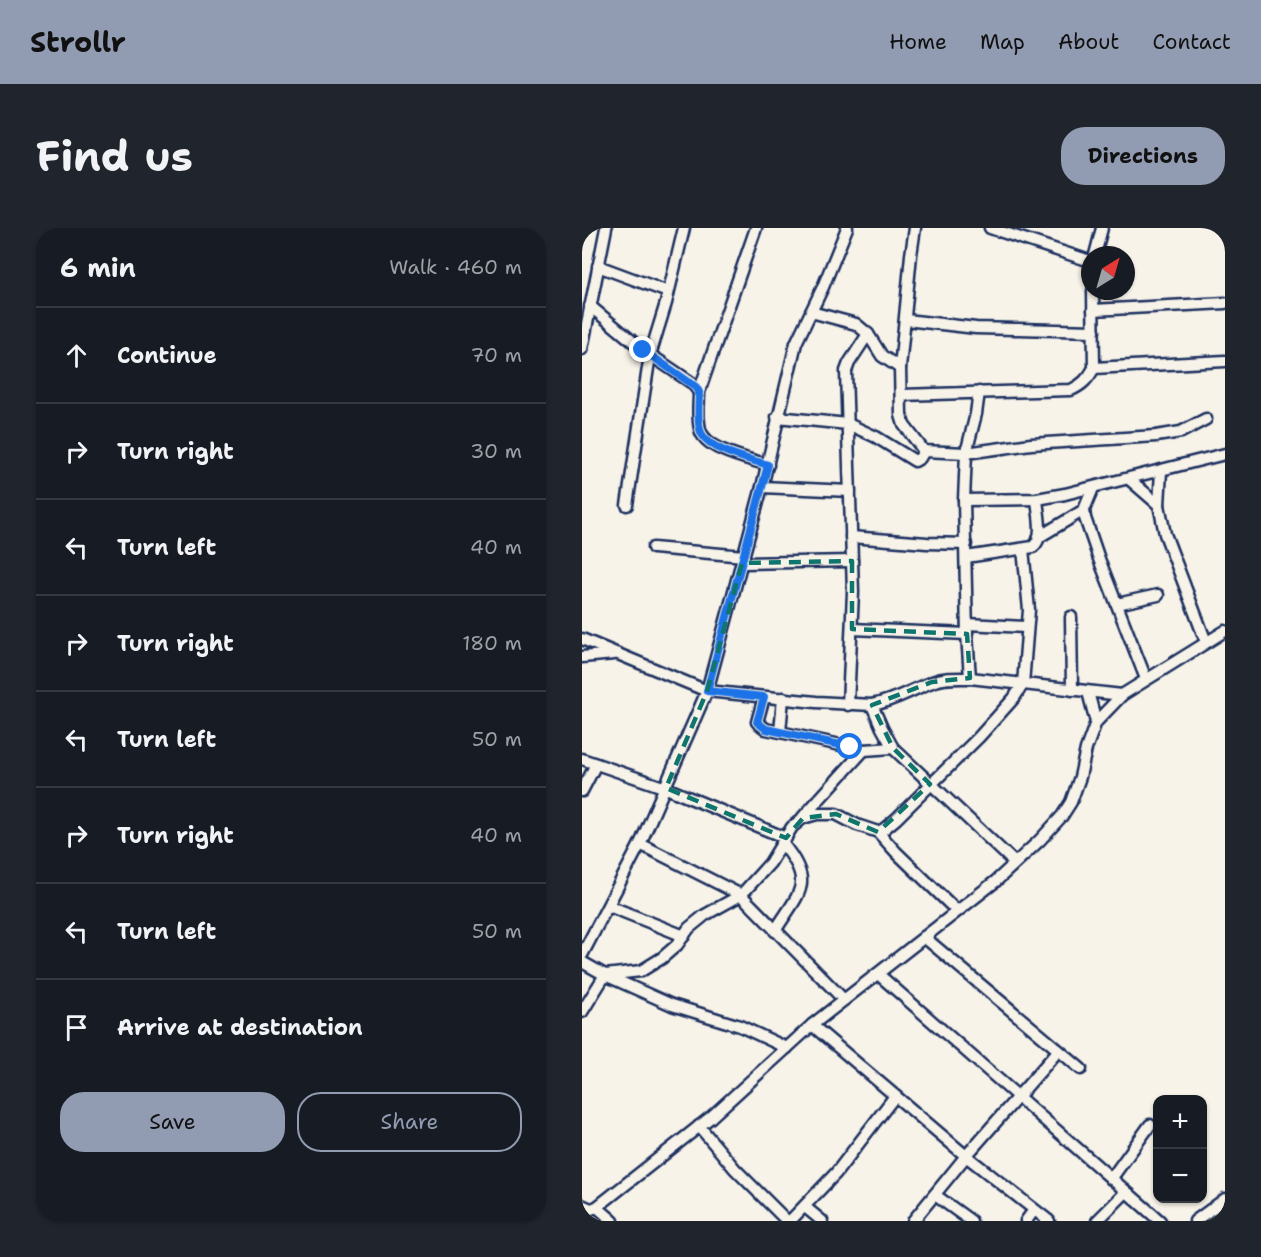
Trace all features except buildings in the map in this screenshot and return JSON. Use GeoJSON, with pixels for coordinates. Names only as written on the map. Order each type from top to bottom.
{"type":"FeatureCollection","features":[{"type":"Feature","properties":{"kind":"street"},"geometry":{"type":"LineString","coordinates":[[582,349],[606,228]]}},
{"type":"Feature","properties":{"kind":"street"},"geometry":{"type":"LineString","coordinates":[[627,505],[650,354],[684,228]]}},
{"type":"Feature","properties":{"kind":"street"},"geometry":{"type":"LineString","coordinates":[[756,228],[699,392],[700,430],[705,440],[724,451],[768,465]]}},
{"type":"Feature","properties":{"kind":"street"},"geometry":{"type":"LineString","coordinates":[[582,955],[640,844],[707,691],[768,465],[777,417],[796,343],[823,287],[847,228]]}},
{"type":"Feature","properties":{"kind":"street"},"geometry":{"type":"LineString","coordinates":[[915,228],[910,255],[900,368],[901,416],[904,425],[924,451],[966,453],[1031,444],[1156,436],[1181,432],[1206,419]]}},
{"type":"Feature","properties":{"kind":"street"},"geometry":{"type":"LineString","coordinates":[[990,228],[1081,258]]}},
{"type":"Feature","properties":{"kind":"street"},"geometry":{"type":"LineString","coordinates":[[1097,246],[1102,228]]}},
{"type":"Feature","properties":{"kind":"street"},"geometry":{"type":"LineString","coordinates":[[598,266],[668,292]]}},
{"type":"Feature","properties":{"kind":"street"},"geometry":{"type":"LineString","coordinates":[[582,284],[592,294]]}},
{"type":"Feature","properties":{"kind":"street"},"geometry":{"type":"LineString","coordinates":[[901,395],[1071,390],[1080,386],[1089,378],[1094,368],[1093,300]]}},
{"type":"Feature","properties":{"kind":"street"},"geometry":{"type":"LineString","coordinates":[[1093,310],[1225,303]]}},
{"type":"Feature","properties":{"kind":"street"},"geometry":{"type":"LineString","coordinates":[[590,306],[650,354],[692,383],[699,392]]}},
{"type":"Feature","properties":{"kind":"street"},"geometry":{"type":"LineString","coordinates":[[811,312],[850,321],[862,328],[882,356],[900,368]]}},
{"type":"Feature","properties":{"kind":"street"},"geometry":{"type":"LineString","coordinates":[[906,320],[976,328],[1094,331]]}},
{"type":"Feature","properties":{"kind":"street"},"geometry":{"type":"LineString","coordinates":[[848,705],[852,629],[852,561],[846,371],[867,334]]}},
{"type":"Feature","properties":{"kind":"street"},"geometry":{"type":"LineString","coordinates":[[1094,368],[1225,361]]}},
{"type":"Feature","properties":{"kind":"street"},"geometry":{"type":"LineString","coordinates":[[970,678],[964,500],[966,453],[979,392]]}},
{"type":"Feature","properties":{"kind":"street"},"geometry":{"type":"LineString","coordinates":[[777,417],[848,424],[876,437],[915,461],[924,451]]}},
{"type":"Feature","properties":{"kind":"street"},"geometry":{"type":"LineString","coordinates":[[964,500],[1037,499],[1093,488],[1225,454]]}},
{"type":"Feature","properties":{"kind":"street"},"geometry":{"type":"LineString","coordinates":[[1161,471],[1159,506],[1165,534],[1206,642]]}},
{"type":"Feature","properties":{"kind":"street"},"geometry":{"type":"LineString","coordinates":[[1129,479],[1159,506]]}},
{"type":"Feature","properties":{"kind":"street"},"geometry":{"type":"LineString","coordinates":[[762,487],[850,491]]}},
{"type":"Feature","properties":{"kind":"street"},"geometry":{"type":"LineString","coordinates":[[1039,537],[1084,510],[1093,488]]}},
{"type":"Feature","properties":{"kind":"street"},"geometry":{"type":"LineString","coordinates":[[966,557],[1033,548],[1039,537],[1037,499]]}},
{"type":"Feature","properties":{"kind":"street"},"geometry":{"type":"LineString","coordinates":[[1084,510],[1099,560],[1146,680]]}},
{"type":"Feature","properties":{"kind":"street"},"geometry":{"type":"LineString","coordinates":[[851,537],[966,544]]}},
{"type":"Feature","properties":{"kind":"street"},"geometry":{"type":"LineString","coordinates":[[653,548],[743,560],[852,561]]}},
{"type":"Feature","properties":{"kind":"street"},"geometry":{"type":"LineString","coordinates":[[878,832],[884,830],[979,737],[1014,698],[1023,684],[1029,610],[1023,549]]}},
{"type":"Feature","properties":{"kind":"street"},"geometry":{"type":"LineString","coordinates":[[1117,604],[1158,595]]}},
{"type":"Feature","properties":{"kind":"street"},"geometry":{"type":"LineString","coordinates":[[1071,617],[1072,690]]}},
{"type":"Feature","properties":{"kind":"street"},"geometry":{"type":"LineString","coordinates":[[852,629],[1026,627]]}},
{"type":"Feature","properties":{"kind":"street"},"geometry":{"type":"LineString","coordinates":[[588,1210],[608,1198],[699,1126],[812,1025],[1015,863],[1062,816],[1071,802],[1096,722],[1122,695],[1225,631]]}},
{"type":"Feature","properties":{"kind":"street"},"geometry":{"type":"LineString","coordinates":[[582,639],[707,691],[764,697],[872,705],[888,702],[932,682],[949,678],[970,678],[1122,695]]}},
{"type":"Feature","properties":{"kind":"street"},"geometry":{"type":"LineString","coordinates":[[582,657],[618,654]]}},
{"type":"Feature","properties":{"kind":"street"},"geometry":{"type":"LineString","coordinates":[[1088,692],[1096,722]]}},
{"type":"Feature","properties":{"kind":"street"},"geometry":{"type":"LineString","coordinates":[[764,697],[757,722],[766,729],[864,750],[893,748]]}},
{"type":"Feature","properties":{"kind":"street"},"geometry":{"type":"LineString","coordinates":[[780,732],[783,698]]}},
{"type":"Feature","properties":{"kind":"street"},"geometry":{"type":"LineString","coordinates":[[872,705],[893,748],[1015,863]]}},
{"type":"Feature","properties":{"kind":"street"},"geometry":{"type":"LineString","coordinates":[[604,975],[641,971],[669,952],[689,928],[705,915],[741,896],[762,873],[792,827],[803,818],[864,750]]}},
{"type":"Feature","properties":{"kind":"street"},"geometry":{"type":"LineString","coordinates":[[582,759],[666,788],[784,840],[803,880],[801,888],[775,931]]}},
{"type":"Feature","properties":{"kind":"street"},"geometry":{"type":"LineString","coordinates":[[582,791],[596,764]]}},
{"type":"Feature","properties":{"kind":"street"},"geometry":{"type":"LineString","coordinates":[[803,818],[817,814],[836,814],[857,825],[878,832],[957,911]]}},
{"type":"Feature","properties":{"kind":"street"},"geometry":{"type":"LineString","coordinates":[[640,844],[741,896],[844,1000]]}},
{"type":"Feature","properties":{"kind":"street"},"geometry":{"type":"LineString","coordinates":[[609,906],[684,936]]}},
{"type":"Feature","properties":{"kind":"street"},"geometry":{"type":"LineString","coordinates":[[924,937],[1081,1069]]}},
{"type":"Feature","properties":{"kind":"street"},"geometry":{"type":"LineString","coordinates":[[582,962],[604,975],[672,1005],[740,1026],[787,1048]]}},
{"type":"Feature","properties":{"kind":"street"},"geometry":{"type":"LineString","coordinates":[[878,974],[1160,1221]]}},
{"type":"Feature","properties":{"kind":"street"},"geometry":{"type":"LineString","coordinates":[[582,1012],[604,975]]}},
{"type":"Feature","properties":{"kind":"street"},"geometry":{"type":"LineString","coordinates":[[812,1025],[966,1156],[1049,1221]]}},
{"type":"Feature","properties":{"kind":"street"},"geometry":{"type":"LineString","coordinates":[[913,1221],[966,1156],[1059,1051]]}},
{"type":"Feature","properties":{"kind":"street"},"geometry":{"type":"LineString","coordinates":[[699,1126],[735,1169],[789,1221],[836,1173],[895,1096]]}},
{"type":"Feature","properties":{"kind":"street"},"geometry":{"type":"LineString","coordinates":[[1111,1179],[1150,1125]]}},
{"type":"Feature","properties":{"kind":"street"},"geometry":{"type":"LineString","coordinates":[[1097,1221],[1126,1192]]}},
{"type":"Feature","properties":{"kind":"street"},"geometry":{"type":"LineString","coordinates":[[935,1195],[972,1221]]}},
{"type":"Feature","properties":{"kind":"street"},"geometry":{"type":"LineString","coordinates":[[588,1210],[611,1218],[608,1198]]}},
{"type":"Feature","properties":{"kind":"street"},"geometry":{"type":"LineString","coordinates":[[1195,1221],[1225,1199]]}},
{"type":"Feature","properties":{"kind":"street"},"geometry":{"type":"LineString","coordinates":[[805,1207],[822,1221]]}},
{"type":"Feature","properties":{"kind":"street"},"geometry":{"type":"LineString","coordinates":[[1026,1221],[1034,1210]]}},
{"type":"Feature","properties":{"kind":"highlighted area"},"geometry":{"type":"Polygon","coordinates":[[[852,561],[852,629],[967,634],[970,678],[932,682],[872,705],[893,748],[930,784],[878,832],[836,814],[803,818],[786,838],[666,788],[707,691],[742,563],[852,561]]]}},
{"type":"Feature","properties":{"kind":"route"},"geometry":{"type":"LineString","coordinates":[[643,350],[696,387],[699,392],[700,430],[705,440],[724,451],[768,465],[714,672],[707,691],[764,697],[757,722],[759,726],[850,747]]}}]}
